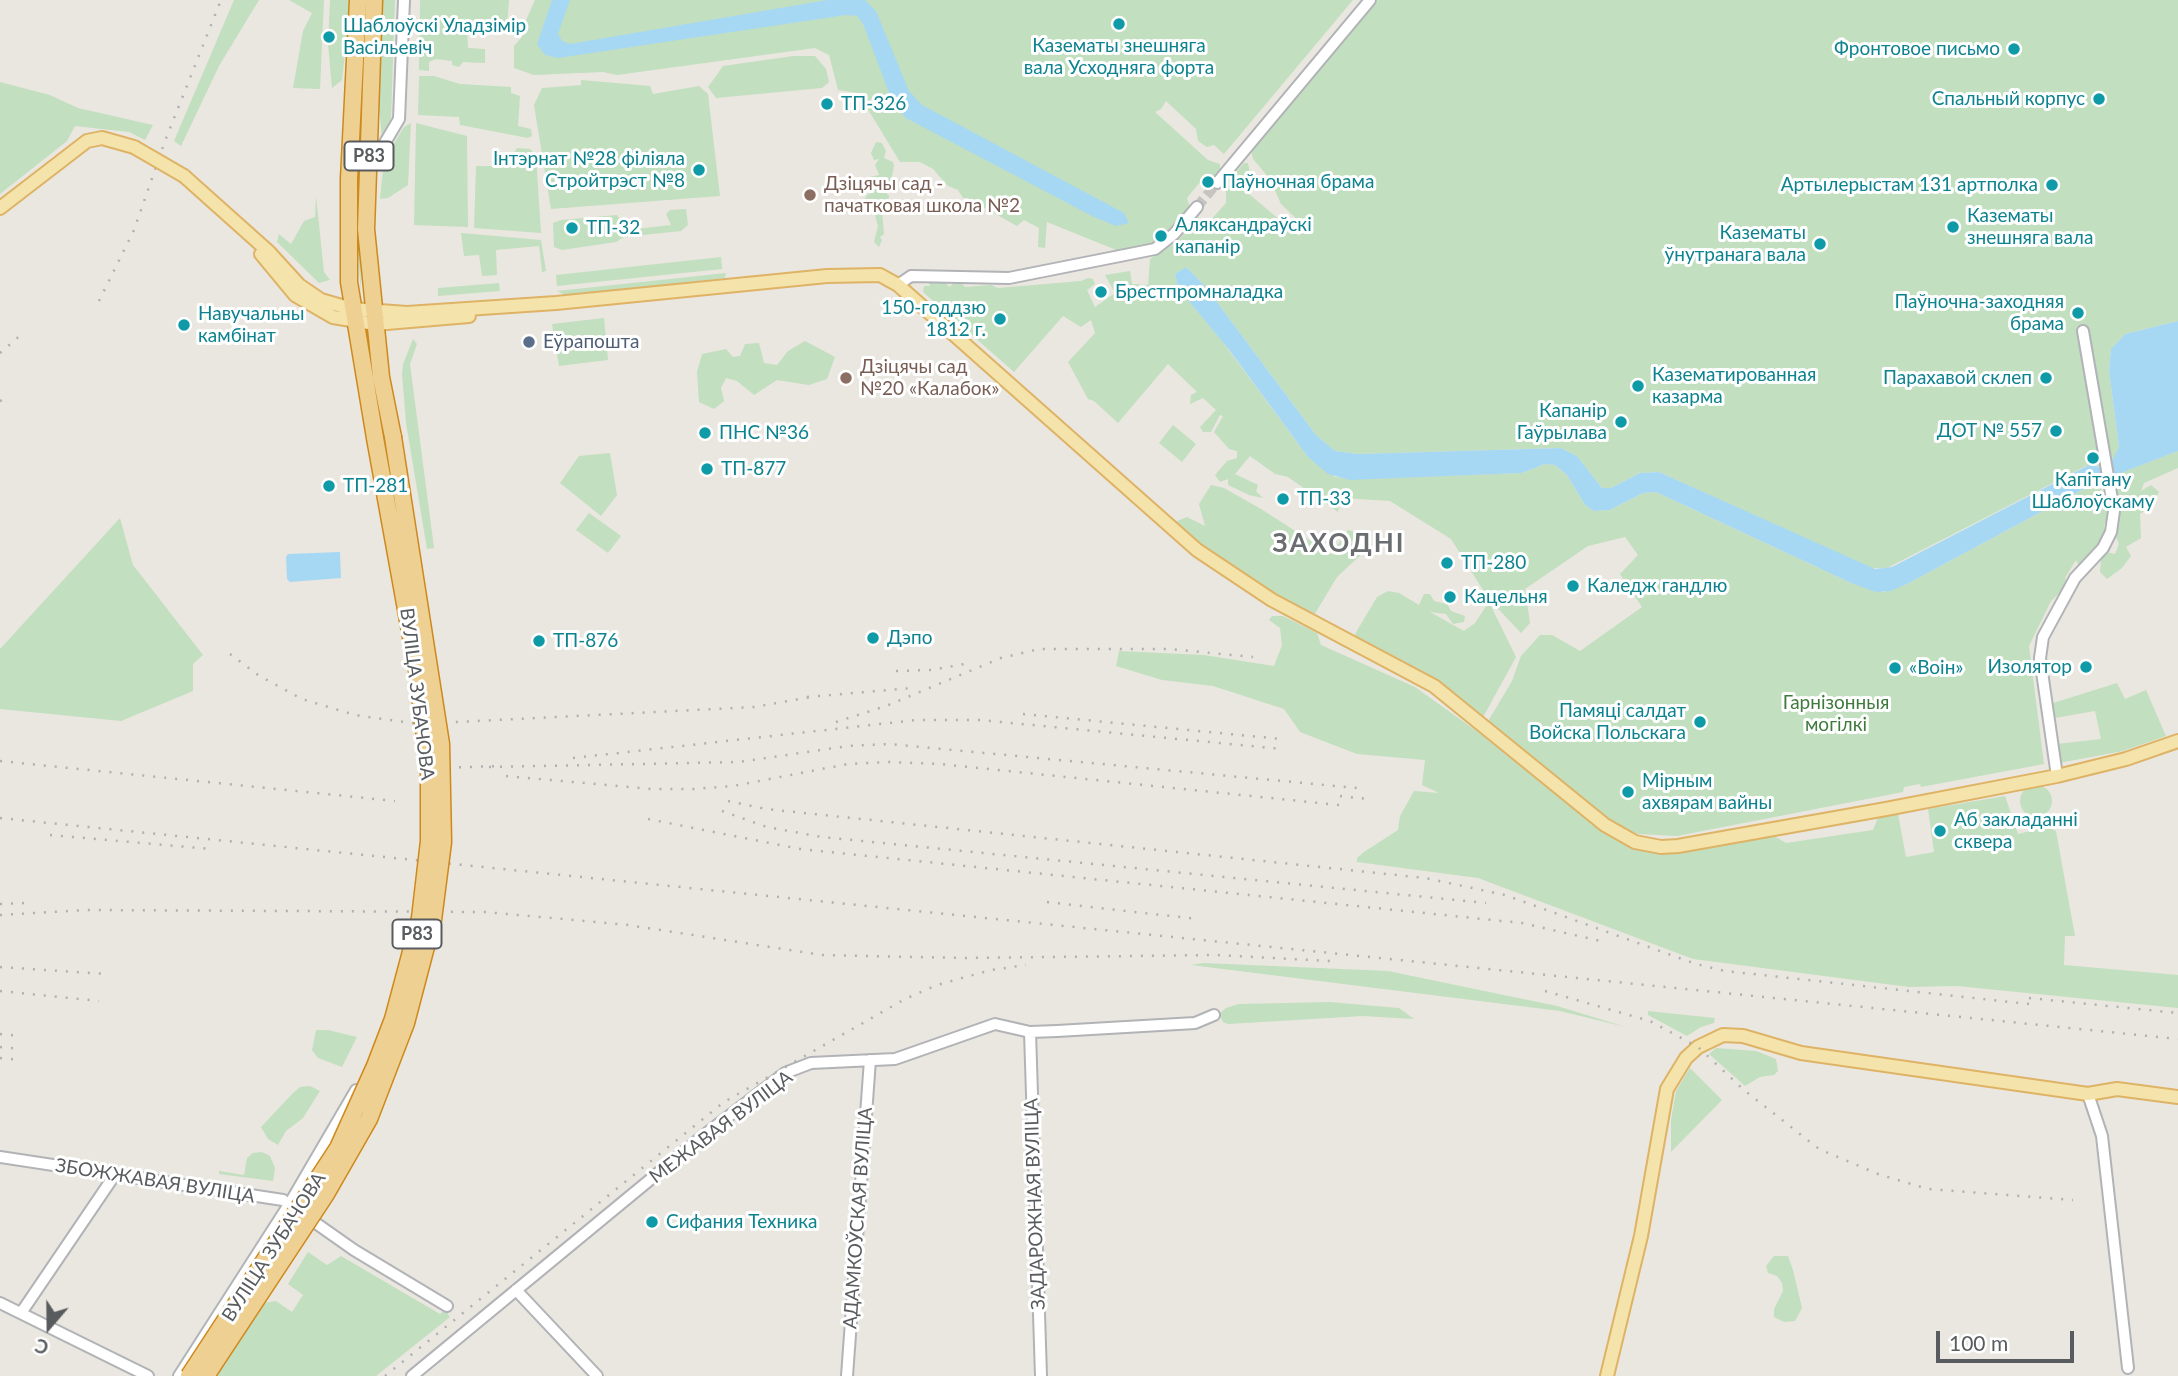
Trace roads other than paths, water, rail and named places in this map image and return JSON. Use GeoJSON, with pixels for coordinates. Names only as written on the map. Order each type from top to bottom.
{"type":"FeatureCollection","features":[{"type":"Feature","properties":{"kind":"highway","name":"ВУЛІЦА ЗУБАЧОВА"},"geometry":{"type":"LineString","coordinates":[[189,1376],[338,1148],[393,1019],[420,918],[429,841],[428,759],[417,670],[353,315],[348,241],[358,0]]}},
{"type":"Feature","properties":{"kind":"highway","name":"ВУЛІЦА ЗУБАЧОВА"},"geometry":{"type":"LineString","coordinates":[[206,1376],[326,1194],[369,1119],[406,1023],[433,920],[443,842],[441,744],[374,318],[366,229],[374,0]]}},
{"type":"Feature","properties":{"kind":"main road"},"geometry":{"type":"LineString","coordinates":[[0,208],[87,141],[120,141],[184,176],[243,228],[284,284],[304,302],[332,317],[468,316],[556,303],[827,275],[880,275],[898,285],[1197,550],[1272,600],[1434,686],[1605,825],[1635,842],[1661,847],[1681,846],[2057,776],[2126,759],[2178,741]]}},
{"type":"Feature","properties":{"kind":"main road"},"geometry":{"type":"LineString","coordinates":[[1607,1376],[1641,1236],[1667,1089],[1686,1058],[1698,1048],[1723,1035],[1743,1036],[1801,1053],[2088,1094],[2117,1089],[2178,1097]]}},
{"type":"Feature","properties":{"kind":"street"},"geometry":{"type":"LineString","coordinates":[[369,169],[399,119],[404,0]]}},
{"type":"Feature","properties":{"kind":"street"},"geometry":{"type":"LineString","coordinates":[[1217,183],[1370,0]]}},
{"type":"Feature","properties":{"kind":"street"},"geometry":{"type":"LineString","coordinates":[[898,285],[911,276],[1009,278],[1155,249],[1164,243],[1197,207]]}},
{"type":"Feature","properties":{"kind":"street"},"geometry":{"type":"LineString","coordinates":[[2057,776],[2040,658],[2043,637],[2075,578],[2103,548],[2111,532],[2114,511],[2103,462],[2083,331]]}},
{"type":"Feature","properties":{"kind":"street"},"geometry":{"type":"LineString","coordinates":[[179,1376],[290,1203],[362,1079],[383,1062],[407,999]]}},
{"type":"Feature","properties":{"kind":"street","name":"МЕЖАВАЯ ВУЛІЦА"},"geometry":{"type":"LineString","coordinates":[[412,1376],[785,1073],[811,1063],[895,1059],[995,1024],[1030,1032],[1195,1023],[1214,1015]]}},
{"type":"Feature","properties":{"kind":"street","name":"ЗАДАРОЖНАЯ ВУЛІЦА"},"geometry":{"type":"LineString","coordinates":[[1030,1032],[1041,1376]]}},
{"type":"Feature","properties":{"kind":"street","name":"АДАМКОЎСКАЯ ВУЛІЦА"},"geometry":{"type":"LineString","coordinates":[[847,1376],[870,1060]]}},
{"type":"Feature","properties":{"kind":"street"},"geometry":{"type":"LineString","coordinates":[[2088,1094],[2102,1136],[2128,1368]]}},
{"type":"Feature","properties":{"kind":"street","name":"ЗБОЖЖАВАЯ ВУЛІЦА"},"geometry":{"type":"LineString","coordinates":[[0,1157],[290,1203],[354,1250],[447,1306]]}},
{"type":"Feature","properties":{"kind":"street"},"geometry":{"type":"LineString","coordinates":[[21,1313],[114,1176]]}},
{"type":"Feature","properties":{"kind":"street"},"geometry":{"type":"LineString","coordinates":[[516,1290],[597,1376]]}},
{"type":"Feature","properties":{"kind":"street"},"geometry":{"type":"LineString","coordinates":[[0,1303],[148,1376]]}},
{"type":"Feature","properties":{"kind":"water"},"geometry":{"type":"Polygon","coordinates":[[[552,0],[570,0],[558,34],[562,41],[570,44],[827,0],[865,0],[876,11],[909,91],[922,105],[1124,213],[1129,223],[1116,226],[1092,216],[906,118],[893,103],[863,24],[857,16],[846,15],[558,58],[545,55],[537,44],[552,0]]]}},
{"type":"Feature","properties":{"kind":"water"},"geometry":{"type":"Polygon","coordinates":[[[1186,267],[1205,286],[1316,435],[1335,451],[1358,454],[1561,448],[1577,456],[1602,488],[1611,488],[1640,473],[1659,472],[1875,569],[1892,567],[2089,465],[2100,467],[2111,463],[2119,447],[2109,371],[2111,349],[2125,334],[2178,321],[2178,451],[2095,483],[1907,584],[1891,591],[1876,592],[1851,583],[1656,492],[1643,493],[1610,510],[1594,511],[1585,505],[1567,475],[1555,465],[1545,464],[1522,473],[1350,480],[1328,474],[1308,457],[1230,351],[1178,288],[1175,274],[1186,267]]]}},
{"type":"Feature","properties":{"kind":"water"},"geometry":{"type":"Polygon","coordinates":[[[340,552],[341,578],[290,582],[287,579],[288,554],[340,552]]]}},
{"type":"Feature","properties":{"kind":"tunnel"},"geometry":{"type":"LineString","coordinates":[[1197,207],[1217,183]]}},
{"type":"Feature","properties":{"kind":"railway"},"geometry":{"type":"LineString","coordinates":[[99,301],[134,230],[165,141],[221,0]]}},
{"type":"Feature","properties":{"kind":"railway"},"geometry":{"type":"LineString","coordinates":[[0,353],[22,334]]}},
{"type":"Feature","properties":{"kind":"railway"},"geometry":{"type":"LineString","coordinates":[[0,401],[9,397]]}},
{"type":"Feature","properties":{"kind":"railway"},"geometry":{"type":"LineString","coordinates":[[836,722],[886,706],[1001,658],[1039,649],[1170,649],[1253,657]]}},
{"type":"Feature","properties":{"kind":"railway"},"geometry":{"type":"LineString","coordinates":[[230,654],[258,675],[302,699],[355,715],[418,724],[754,707],[817,696]]}},
{"type":"Feature","properties":{"kind":"railway"},"geometry":{"type":"LineString","coordinates":[[896,671],[931,670],[970,663]]}},
{"type":"Feature","properties":{"kind":"railway"},"geometry":{"type":"LineString","coordinates":[[807,697],[912,688]]}},
{"type":"Feature","properties":{"kind":"railway"},"geometry":{"type":"LineString","coordinates":[[1023,714],[1281,739]]}},
{"type":"Feature","properties":{"kind":"railway"},"geometry":{"type":"LineString","coordinates":[[573,758],[916,720],[980,720],[1282,749]]}},
{"type":"Feature","properties":{"kind":"railway"},"geometry":{"type":"LineString","coordinates":[[489,767],[739,762],[848,746],[889,744],[1357,788]]}},
{"type":"Feature","properties":{"kind":"railway"},"geometry":{"type":"LineString","coordinates":[[0,761],[395,801]]}},
{"type":"Feature","properties":{"kind":"railway"},"geometry":{"type":"LineString","coordinates":[[506,776],[651,789],[693,789],[733,786],[848,764],[889,762],[940,764],[1348,806]]}},
{"type":"Feature","properties":{"kind":"railway"},"geometry":{"type":"LineString","coordinates":[[437,768],[500,766]]}},
{"type":"Feature","properties":{"kind":"railway"},"geometry":{"type":"LineString","coordinates":[[1340,796],[1368,799]]}},
{"type":"Feature","properties":{"kind":"railway"},"geometry":{"type":"LineString","coordinates":[[728,801],[766,809],[1425,878],[1505,895],[1696,964],[1725,971],[2038,1005]]}},
{"type":"Feature","properties":{"kind":"railway"},"geometry":{"type":"LineString","coordinates":[[722,811],[767,827],[822,837],[1486,903]]}},
{"type":"Feature","properties":{"kind":"railway"},"geometry":{"type":"LineString","coordinates":[[0,818],[2178,1039]]}},
{"type":"Feature","properties":{"kind":"railway"},"geometry":{"type":"LineString","coordinates":[[648,819],[800,849],[1522,923],[1605,942]]}},
{"type":"Feature","properties":{"kind":"railway"},"geometry":{"type":"LineString","coordinates":[[50,835],[211,849]]}},
{"type":"Feature","properties":{"kind":"railway"},"geometry":{"type":"LineString","coordinates":[[1047,902],[1197,919]]}},
{"type":"Feature","properties":{"kind":"railway"},"geometry":{"type":"LineString","coordinates":[[0,904],[26,903]]}},
{"type":"Feature","properties":{"kind":"railway"},"geometry":{"type":"LineString","coordinates":[[0,915],[87,910],[485,912],[628,925],[822,955],[963,958],[1216,955],[1330,961]]}},
{"type":"Feature","properties":{"kind":"railway"},"geometry":{"type":"LineString","coordinates":[[385,1376],[724,1102],[905,999],[937,985],[991,970],[1026,965]]}},
{"type":"Feature","properties":{"kind":"railway"},"geometry":{"type":"LineString","coordinates":[[0,967],[106,974]]}},
{"type":"Feature","properties":{"kind":"railway"},"geometry":{"type":"LineString","coordinates":[[0,991],[99,1001]]}},
{"type":"Feature","properties":{"kind":"railway"},"geometry":{"type":"LineString","coordinates":[[1545,991],[1650,1021],[1698,1047],[1744,1090],[1819,1149],[1878,1174],[1928,1189],[2073,1200]]}},
{"type":"Feature","properties":{"kind":"railway"},"geometry":{"type":"LineString","coordinates":[[2029,998],[2178,1013]]}},
{"type":"Feature","properties":{"kind":"railway"},"geometry":{"type":"LineString","coordinates":[[0,1034],[21,1036]]}},
{"type":"Feature","properties":{"kind":"railway"},"geometry":{"type":"LineString","coordinates":[[0,1047],[21,1049]]}},
{"type":"Feature","properties":{"kind":"railway"},"geometry":{"type":"LineString","coordinates":[[0,1058],[22,1060]]}},
{"type":"Feature","properties":{"kind":"place","name":"Казематы знешняга вала Усходняга форта"},"geometry":{"type":"Point","coordinates":[1119,24]}},
{"type":"Feature","properties":{"kind":"place","name":"Шаблоўскі Уладзімір Васільевіч"},"geometry":{"type":"Point","coordinates":[329,37]}},
{"type":"Feature","properties":{"kind":"place","name":"Фронтовое письмо"},"geometry":{"type":"Point","coordinates":[2014,49]}},
{"type":"Feature","properties":{"kind":"place","name":"Спальный корпус"},"geometry":{"type":"Point","coordinates":[2099,99]}},
{"type":"Feature","properties":{"kind":"place","name":"ТП-326"},"geometry":{"type":"Point","coordinates":[827,104]}},
{"type":"Feature","properties":{"kind":"place","name":"Інтэрнат №28 фiлiяла Стройтрэст №8"},"geometry":{"type":"Point","coordinates":[699,170]}},
{"type":"Feature","properties":{"kind":"place","name":"Паўночная брама"},"geometry":{"type":"Point","coordinates":[1208,182]}},
{"type":"Feature","properties":{"kind":"place","name":"Артылерыстам 131 артполка"},"geometry":{"type":"Point","coordinates":[2052,185]}},
{"type":"Feature","properties":{"kind":"place","name":"Дзіцячы сад - пачатковая школа №2"},"geometry":{"type":"Point","coordinates":[810,195]}},
{"type":"Feature","properties":{"kind":"place","name":"Казематы знешняга вала"},"geometry":{"type":"Point","coordinates":[1953,227]}},
{"type":"Feature","properties":{"kind":"place","name":"ТП-32"},"geometry":{"type":"Point","coordinates":[572,228]}},
{"type":"Feature","properties":{"kind":"place","name":"Аляксандраўскі капанір"},"geometry":{"type":"Point","coordinates":[1161,236]}},
{"type":"Feature","properties":{"kind":"place","name":"Казематы ўнутранага вала"},"geometry":{"type":"Point","coordinates":[1820,244]}},
{"type":"Feature","properties":{"kind":"place","name":"Брестпромналадка"},"geometry":{"type":"Point","coordinates":[1101,292]}},
{"type":"Feature","properties":{"kind":"place","name":"Паўночна-заходняя брама"},"geometry":{"type":"Point","coordinates":[2078,313]}},
{"type":"Feature","properties":{"kind":"place","name":"150-годдзю 1812 г."},"geometry":{"type":"Point","coordinates":[1000,319]}},
{"type":"Feature","properties":{"kind":"place","name":"Навучальны камбінат"},"geometry":{"type":"Point","coordinates":[184,325]}},
{"type":"Feature","properties":{"kind":"place","name":"Еўрапошта"},"geometry":{"type":"Point","coordinates":[529,342]}},
{"type":"Feature","properties":{"kind":"place","name":"Дзіцячы сад №20 «Калабок»"},"geometry":{"type":"Point","coordinates":[846,378]}},
{"type":"Feature","properties":{"kind":"place","name":"Парахавой склеп"},"geometry":{"type":"Point","coordinates":[2046,378]}},
{"type":"Feature","properties":{"kind":"place","name":"Казематированная казарма"},"geometry":{"type":"Point","coordinates":[1638,386]}},
{"type":"Feature","properties":{"kind":"place","name":"Капанір Гаўрылава"},"geometry":{"type":"Point","coordinates":[1621,422]}},
{"type":"Feature","properties":{"kind":"place","name":"ДОТ № 557"},"geometry":{"type":"Point","coordinates":[2056,431]}},
{"type":"Feature","properties":{"kind":"place","name":"ПНС №36"},"geometry":{"type":"Point","coordinates":[705,433]}},
{"type":"Feature","properties":{"kind":"place","name":"Капітану Шаблоўскаму"},"geometry":{"type":"Point","coordinates":[2093,458]}},
{"type":"Feature","properties":{"kind":"place","name":"ТП-877"},"geometry":{"type":"Point","coordinates":[707,469]}},
{"type":"Feature","properties":{"kind":"place","name":"ТП-281"},"geometry":{"type":"Point","coordinates":[329,486]}},
{"type":"Feature","properties":{"kind":"place","name":"ТП-33"},"geometry":{"type":"Point","coordinates":[1283,499]}},
{"type":"Feature","properties":{"kind":"place","name":"ТП-280"},"geometry":{"type":"Point","coordinates":[1447,563]}},
{"type":"Feature","properties":{"kind":"place","name":"Каледж гандлю"},"geometry":{"type":"Point","coordinates":[1573,586]}},
{"type":"Feature","properties":{"kind":"place","name":"Кацельня"},"geometry":{"type":"Point","coordinates":[1450,597]}},
{"type":"Feature","properties":{"kind":"place","name":"Дэпо"},"geometry":{"type":"Point","coordinates":[873,638]}},
{"type":"Feature","properties":{"kind":"place","name":"ТП-876"},"geometry":{"type":"Point","coordinates":[539,641]}},
{"type":"Feature","properties":{"kind":"place","name":"Изолятор"},"geometry":{"type":"Point","coordinates":[2086,667]}},
{"type":"Feature","properties":{"kind":"place","name":"«Воін»"},"geometry":{"type":"Point","coordinates":[1895,668]}},
{"type":"Feature","properties":{"kind":"place","name":"Памяці салдат Войска Польскага"},"geometry":{"type":"Point","coordinates":[1700,722]}},
{"type":"Feature","properties":{"kind":"place","name":"Мірным ахвярам вайны"},"geometry":{"type":"Point","coordinates":[1628,792]}},
{"type":"Feature","properties":{"kind":"place","name":"Аб закладанні сквера"},"geometry":{"type":"Point","coordinates":[1940,831]}},
{"type":"Feature","properties":{"kind":"place","name":"Сифания Техника"},"geometry":{"type":"Point","coordinates":[652,1222]}},
{"type":"Feature","properties":{"kind":"district","name":"ЗАХОДНІ"},"geometry":{"type":"Point","coordinates":[1339,544]}},
{"type":"Feature","properties":{"kind":"park label","name":"Гарнізонныя могілкі"},"geometry":{"type":"Point","coordinates":[1836,714]}}]}
